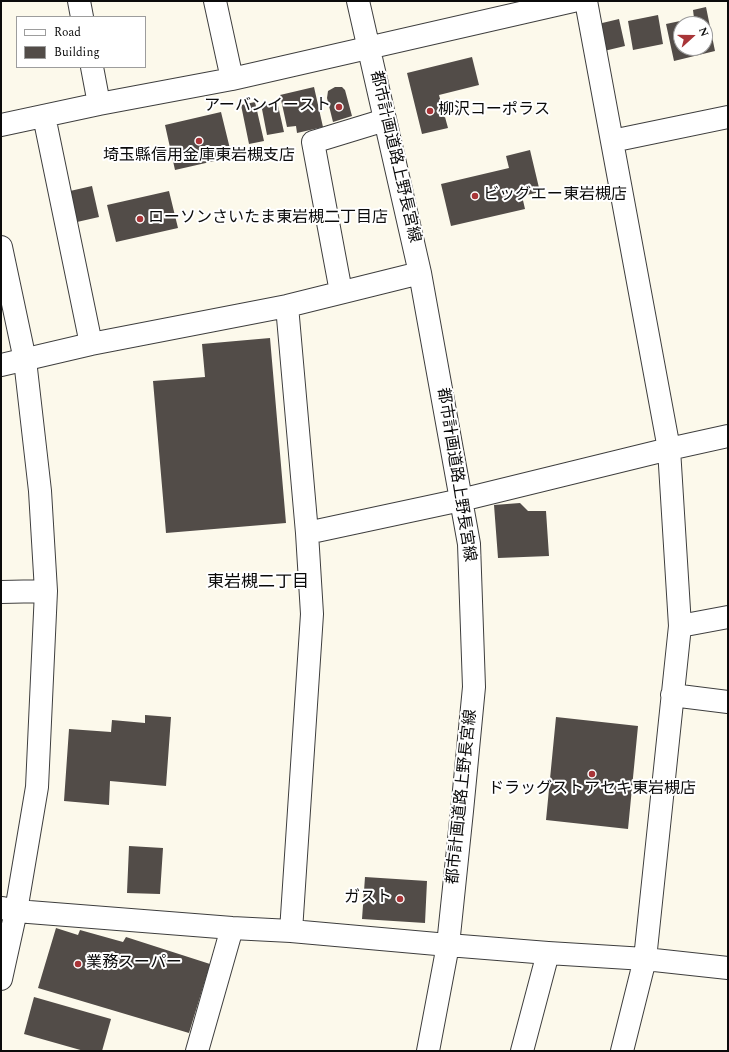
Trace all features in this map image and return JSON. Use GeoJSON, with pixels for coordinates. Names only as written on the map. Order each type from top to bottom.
{"type":"FeatureCollection","features":[{"type":"Feature","properties":{"kind":"street"},"geometry":{"type":"LineString","coordinates":[[79,1],[82,16]]}},
{"type":"Feature","properties":{"kind":"street"},"geometry":{"type":"LineString","coordinates":[[215,1],[232,79]]}},
{"type":"Feature","properties":{"kind":"street","name":"都市計画道路上野長宮線"},"geometry":{"type":"LineString","coordinates":[[358,1],[420,273],[469,544],[474,687],[462,819],[448,945],[428,1051]]}},
{"type":"Feature","properties":{"kind":"street"},"geometry":{"type":"LineString","coordinates":[[1,125],[99,104],[232,79],[573,1]]}},
{"type":"Feature","properties":{"kind":"street"},"geometry":{"type":"LineString","coordinates":[[586,1],[669,449],[680,626],[645,959],[622,1051]]}},
{"type":"Feature","properties":{"kind":"street"},"geometry":{"type":"LineString","coordinates":[[92,68],[99,104]]}},
{"type":"Feature","properties":{"kind":"street"},"geometry":{"type":"LineString","coordinates":[[44,116],[91,344]]}},
{"type":"Feature","properties":{"kind":"street"},"geometry":{"type":"LineString","coordinates":[[612,141],[728,117]]}},
{"type":"Feature","properties":{"kind":"street"},"geometry":{"type":"LineString","coordinates":[[341,292],[313,142],[385,120]]}},
{"type":"Feature","properties":{"kind":"street"},"geometry":{"type":"LineString","coordinates":[[1,247],[25,360],[40,491],[46,590],[37,787],[8,909],[1,979]]}},
{"type":"Feature","properties":{"kind":"street"},"geometry":{"type":"LineString","coordinates":[[1,365],[91,344],[287,306],[420,273]]}},
{"type":"Feature","properties":{"kind":"street"},"geometry":{"type":"LineString","coordinates":[[287,306],[307,532],[312,614],[291,931]]}},
{"type":"Feature","properties":{"kind":"street"},"geometry":{"type":"LineString","coordinates":[[307,532],[461,500],[728,436]]}},
{"type":"Feature","properties":{"kind":"street"},"geometry":{"type":"LineString","coordinates":[[1,592],[46,590]]}},
{"type":"Feature","properties":{"kind":"street"},"geometry":{"type":"LineString","coordinates":[[680,626],[728,617]]}},
{"type":"Feature","properties":{"kind":"street"},"geometry":{"type":"LineString","coordinates":[[672,695],[728,702]]}},
{"type":"Feature","properties":{"kind":"street"},"geometry":{"type":"LineString","coordinates":[[8,909],[548,953],[645,959],[728,968]]}},
{"type":"Feature","properties":{"kind":"street"},"geometry":{"type":"LineString","coordinates":[[197,1051],[232,928]]}},
{"type":"Feature","properties":{"kind":"street"},"geometry":{"type":"LineString","coordinates":[[522,1051],[548,953]]}},
{"type":"Feature","properties":{"kind":"building"},"geometry":{"type":"Polygon","coordinates":[[[706,7],[708,16],[694,16],[693,10],[706,7]]]}},
{"type":"Feature","properties":{"kind":"building"},"geometry":{"type":"Polygon","coordinates":[[[658,15],[663,44],[633,50],[628,21],[658,15]]]}},
{"type":"Feature","properties":{"kind":"building"},"geometry":{"type":"Polygon","coordinates":[[[619,19],[625,46],[604,51],[598,24],[619,19]]]}},
{"type":"Feature","properties":{"kind":"building"},"geometry":{"type":"Polygon","coordinates":[[[673,22],[673,56],[694,56],[674,61],[666,24],[673,22]]]}},
{"type":"Feature","properties":{"kind":"building"},"geometry":{"type":"Polygon","coordinates":[[[713,41],[715,51],[713,51],[713,41]]]}},
{"type":"Feature","properties":{"kind":"building","name":"柳沢コーポラス"},"geometry":{"type":"Polygon","coordinates":[[[472,57],[479,85],[439,95],[448,128],[422,134],[407,73],[472,57]]]}},
{"type":"Feature","properties":{"kind":"building"},"geometry":{"type":"Polygon","coordinates":[[[314,87],[323,127],[297,133],[296,126],[287,127],[280,95],[314,87]]]}},
{"type":"Feature","properties":{"kind":"building","name":"アーバンイースト"},"geometry":{"type":"Polygon","coordinates":[[[335,87],[342,87],[345,90],[352,116],[333,122],[327,98],[328,91],[335,87]]]}},
{"type":"Feature","properties":{"kind":"building"},"geometry":{"type":"Polygon","coordinates":[[[277,101],[284,132],[267,135],[261,104],[277,101]]]}},
{"type":"Feature","properties":{"kind":"building"},"geometry":{"type":"Polygon","coordinates":[[[255,102],[264,141],[249,144],[241,105],[255,102]]]}},
{"type":"Feature","properties":{"kind":"building"},"geometry":{"type":"Polygon","coordinates":[[[221,112],[232,157],[175,170],[165,125],[221,112]]]}},
{"type":"Feature","properties":{"kind":"building"},"geometry":{"type":"Polygon","coordinates":[[[530,150],[540,192],[522,196],[525,209],[451,226],[441,184],[509,168],[506,156],[530,150]]]}},
{"type":"Feature","properties":{"kind":"building"},"geometry":{"type":"Polygon","coordinates":[[[92,186],[99,217],[77,222],[70,191],[92,186]]]}},
{"type":"Feature","properties":{"kind":"building"},"geometry":{"type":"Polygon","coordinates":[[[169,191],[178,228],[116,242],[107,205],[169,191]]]}},
{"type":"Feature","properties":{"kind":"building"},"geometry":{"type":"Polygon","coordinates":[[[270,338],[286,523],[166,533],[153,381],[205,377],[202,344],[270,338]]]}},
{"type":"Feature","properties":{"kind":"building"},"geometry":{"type":"Polygon","coordinates":[[[520,503],[528,511],[546,511],[549,556],[498,558],[494,505],[520,503]]]}},
{"type":"Feature","properties":{"kind":"building"},"geometry":{"type":"Polygon","coordinates":[[[145,715],[171,717],[166,786],[110,781],[109,805],[64,801],[69,729],[111,732],[112,720],[145,723],[145,715]]]}},
{"type":"Feature","properties":{"kind":"building"},"geometry":{"type":"Polygon","coordinates":[[[556,717],[638,726],[628,829],[546,820],[556,717]]]}},
{"type":"Feature","properties":{"kind":"building"},"geometry":{"type":"Polygon","coordinates":[[[129,846],[163,848],[160,894],[127,893],[129,846]]]}},
{"type":"Feature","properties":{"kind":"building"},"geometry":{"type":"Polygon","coordinates":[[[365,877],[427,881],[425,923],[362,919],[365,877]]]}},
{"type":"Feature","properties":{"kind":"building"},"geometry":{"type":"Polygon","coordinates":[[[56,928],[78,935],[80,930],[123,942],[126,937],[210,964],[189,1033],[38,988],[56,928]]]}},
{"type":"Feature","properties":{"kind":"building"},"geometry":{"type":"Polygon","coordinates":[[[34,997],[111,1019],[102,1051],[84,1051],[24,1034],[34,997]]]}},
{"type":"Feature","properties":{"kind":"place","name":"アーバンイースト"},"geometry":{"type":"Point","coordinates":[339,107]}},
{"type":"Feature","properties":{"kind":"place","name":"柳沢コーポラス"},"geometry":{"type":"Point","coordinates":[430,111]}},
{"type":"Feature","properties":{"kind":"place","name":"埼玉縣信用金庫東岩槻支店"},"geometry":{"type":"Point","coordinates":[199,141]}},
{"type":"Feature","properties":{"kind":"place","name":"ビッグエー東岩槻店"},"geometry":{"type":"Point","coordinates":[475,196]}},
{"type":"Feature","properties":{"kind":"place","name":"ローソンさいたま東岩槻二丁目店"},"geometry":{"type":"Point","coordinates":[140,219]}},
{"type":"Feature","properties":{"kind":"place","name":"ドラッグストアセキ東岩槻店"},"geometry":{"type":"Point","coordinates":[592,774]}},
{"type":"Feature","properties":{"kind":"place","name":"ガスト"},"geometry":{"type":"Point","coordinates":[400,899]}},
{"type":"Feature","properties":{"kind":"place","name":"業務スーパー"},"geometry":{"type":"Point","coordinates":[78,964]}},
{"type":"Feature","properties":{"kind":"district","name":"東岩槻二丁目"},"geometry":{"type":"Point","coordinates":[258,584]}}]}
